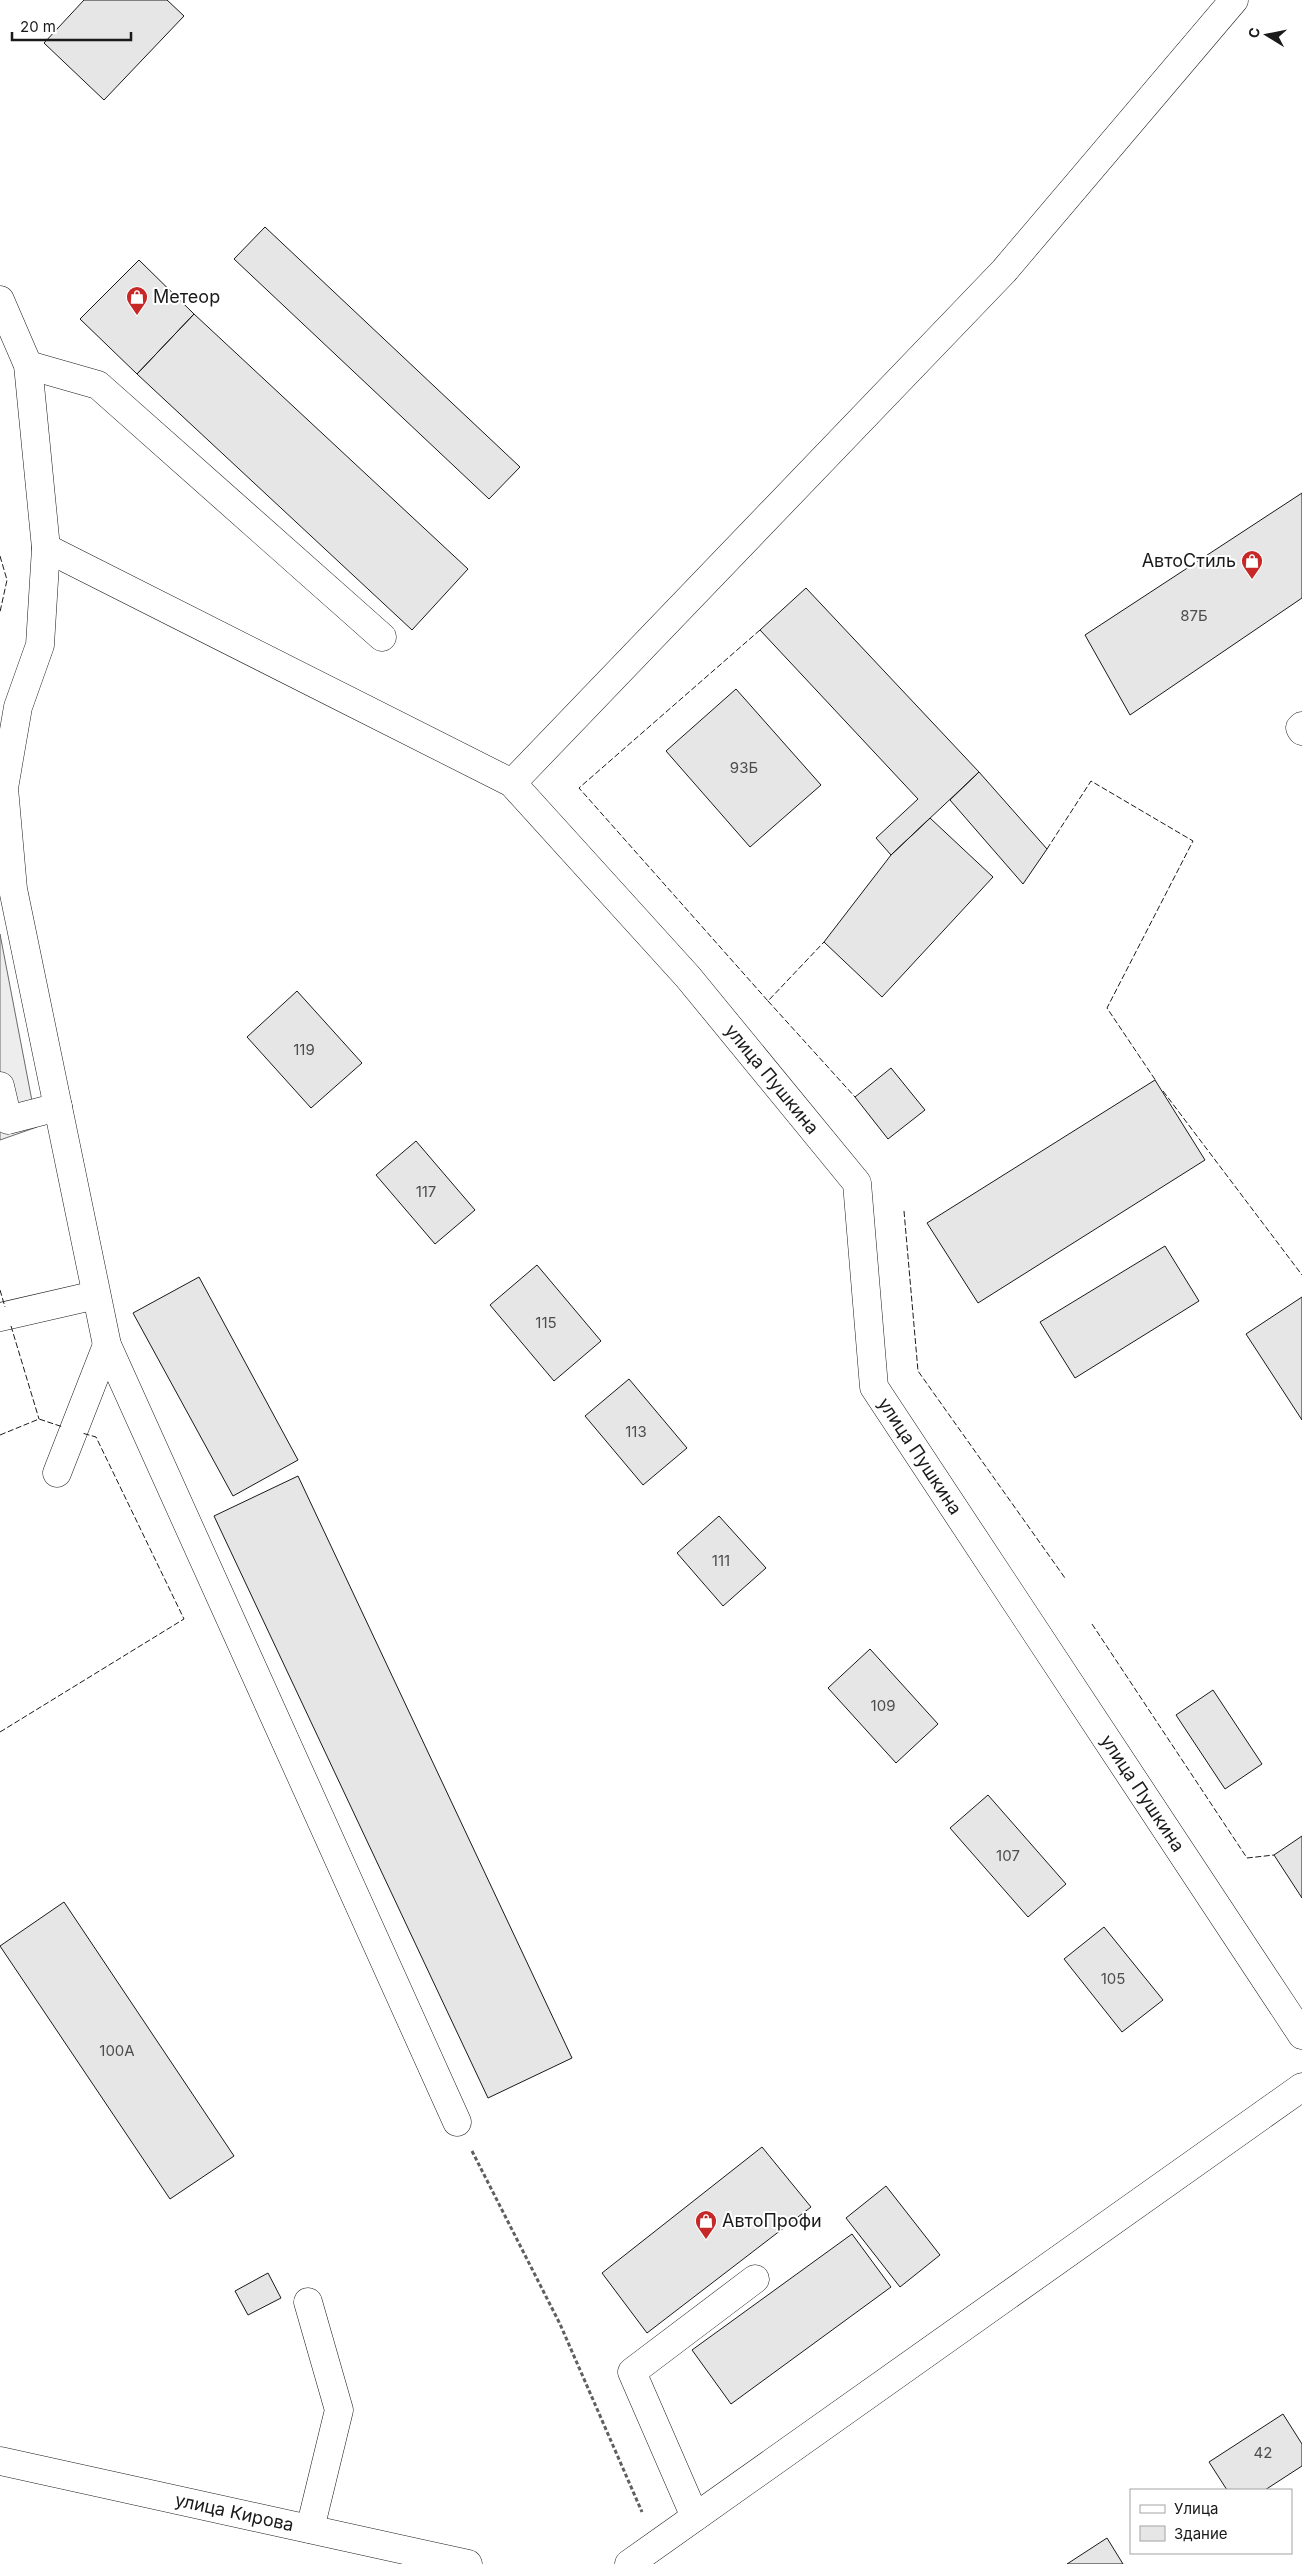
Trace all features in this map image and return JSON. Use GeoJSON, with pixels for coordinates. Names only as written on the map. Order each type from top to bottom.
{"type":"FeatureCollection","features":[{"type":"Feature","properties":{"kind":"street"},"geometry":{"type":"LineString","coordinates":[[46,548],[512,783],[1004,270],[1234,0]]}},
{"type":"Feature","properties":{"kind":"street"},"geometry":{"type":"LineString","coordinates":[[0,300],[28,365],[46,548],[40,645],[9,710],[4,788],[13,890],[107,1345],[457,2122]]}},
{"type":"Feature","properties":{"kind":"street"},"geometry":{"type":"LineString","coordinates":[[28,365],[98,385],[382,637]]}},
{"type":"Feature","properties":{"kind":"street"},"geometry":{"type":"LineString","coordinates":[[1302,726],[1300,728],[1302,731]]}},
{"type":"Feature","properties":{"kind":"street","name":"улица Пушкина"},"geometry":{"type":"LineString","coordinates":[[512,783],[688,977],[857,1184],[874,1387],[1302,2036]]}},
{"type":"Feature","properties":{"kind":"street"},"geometry":{"type":"LineString","coordinates":[[0,1086],[8,1120],[58,1107]]}},
{"type":"Feature","properties":{"kind":"street"},"geometry":{"type":"LineString","coordinates":[[0,1317],[96,1295]]}},
{"type":"Feature","properties":{"kind":"street"},"geometry":{"type":"LineString","coordinates":[[57,1473],[107,1345]]}},
{"type":"Feature","properties":{"kind":"street"},"geometry":{"type":"LineString","coordinates":[[629,2564],[1302,2087]]}},
{"type":"Feature","properties":{"kind":"street"},"geometry":{"type":"LineString","coordinates":[[695,2517],[632,2372],[756,2279]]}},
{"type":"Feature","properties":{"kind":"street"},"geometry":{"type":"LineString","coordinates":[[308,2302],[339,2410],[310,2529]]}},
{"type":"Feature","properties":{"kind":"street","name":"улица Кирова"},"geometry":{"type":"LineString","coordinates":[[0,2461],[310,2529],[420,2559],[468,2564]]}},
{"type":"Feature","properties":{"kind":"path"},"geometry":{"type":"LineString","coordinates":[[457,2122],[560,2324],[656,2544]]}},
{"type":"Feature","properties":{"kind":"shaded area"},"geometry":{"type":"Polygon","coordinates":[[[0,934],[37,1127],[0,1140],[0,934]]]}},
{"type":"Feature","properties":{"kind":"building"},"geometry":{"type":"Polygon","coordinates":[[[84,0],[167,0],[184,16],[104,100],[44,43],[84,0]]]}},
{"type":"Feature","properties":{"kind":"building"},"geometry":{"type":"Polygon","coordinates":[[[265,227],[520,467],[489,499],[234,259],[265,227]]]}},
{"type":"Feature","properties":{"kind":"building","name":"Метеор"},"geometry":{"type":"Polygon","coordinates":[[[139,260],[194,314],[137,374],[80,319],[139,260]]]}},
{"type":"Feature","properties":{"kind":"building"},"geometry":{"type":"Polygon","coordinates":[[[194,314],[468,569],[412,630],[137,374],[194,314]]]}},
{"type":"Feature","properties":{"kind":"building"},"geometry":{"type":"Polygon","coordinates":[[[1302,493],[1302,598],[1130,715],[1085,635],[1302,493]]]}},
{"type":"Feature","properties":{"kind":"building"},"geometry":{"type":"Polygon","coordinates":[[[806,588],[979,772],[891,855],[876,838],[918,799],[760,630],[806,588]]]}},
{"type":"Feature","properties":{"kind":"building"},"geometry":{"type":"Polygon","coordinates":[[[736,689],[821,785],[750,847],[666,751],[736,689]]]}},
{"type":"Feature","properties":{"kind":"building"},"geometry":{"type":"Polygon","coordinates":[[[979,772],[1047,849],[1023,884],[950,800],[979,772]]]}},
{"type":"Feature","properties":{"kind":"building"},"geometry":{"type":"Polygon","coordinates":[[[930,818],[993,877],[882,997],[824,942],[891,855],[930,818]]]}},
{"type":"Feature","properties":{"kind":"building"},"geometry":{"type":"Polygon","coordinates":[[[297,991],[362,1063],[311,1108],[247,1037],[297,991]]]}},
{"type":"Feature","properties":{"kind":"building"},"geometry":{"type":"Polygon","coordinates":[[[891,1068],[925,1110],[888,1139],[855,1097],[891,1068]]]}},
{"type":"Feature","properties":{"kind":"building"},"geometry":{"type":"Polygon","coordinates":[[[1155,1080],[1205,1160],[978,1303],[927,1223],[1155,1080]]]}},
{"type":"Feature","properties":{"kind":"building"},"geometry":{"type":"Polygon","coordinates":[[[416,1141],[475,1210],[435,1244],[376,1175],[416,1141]]]}},
{"type":"Feature","properties":{"kind":"building"},"geometry":{"type":"Polygon","coordinates":[[[1165,1246],[1199,1301],[1075,1378],[1040,1322],[1165,1246]]]}},
{"type":"Feature","properties":{"kind":"building"},"geometry":{"type":"Polygon","coordinates":[[[537,1265],[601,1341],[554,1381],[490,1305],[537,1265]]]}},
{"type":"Feature","properties":{"kind":"building"},"geometry":{"type":"Polygon","coordinates":[[[199,1277],[298,1460],[233,1496],[133,1313],[199,1277]]]}},
{"type":"Feature","properties":{"kind":"building"},"geometry":{"type":"Polygon","coordinates":[[[1302,1297],[1302,1420],[1246,1334],[1302,1297]]]}},
{"type":"Feature","properties":{"kind":"building"},"geometry":{"type":"Polygon","coordinates":[[[629,1379],[687,1448],[643,1485],[585,1416],[629,1379]]]}},
{"type":"Feature","properties":{"kind":"building"},"geometry":{"type":"Polygon","coordinates":[[[298,1476],[572,2058],[488,2098],[214,1516],[298,1476]]]}},
{"type":"Feature","properties":{"kind":"building"},"geometry":{"type":"Polygon","coordinates":[[[719,1516],[766,1568],[723,1606],[677,1553],[719,1516]]]}},
{"type":"Feature","properties":{"kind":"building"},"geometry":{"type":"Polygon","coordinates":[[[870,1649],[938,1724],[896,1763],[828,1688],[870,1649]]]}},
{"type":"Feature","properties":{"kind":"building"},"geometry":{"type":"Polygon","coordinates":[[[1213,1690],[1262,1764],[1225,1789],[1176,1715],[1213,1690]]]}},
{"type":"Feature","properties":{"kind":"building"},"geometry":{"type":"Polygon","coordinates":[[[988,1795],[1066,1884],[1028,1917],[950,1828],[988,1795]]]}},
{"type":"Feature","properties":{"kind":"building"},"geometry":{"type":"Polygon","coordinates":[[[1302,1836],[1302,1898],[1274,1855],[1302,1836]]]}},
{"type":"Feature","properties":{"kind":"building"},"geometry":{"type":"Polygon","coordinates":[[[64,1902],[234,2156],[170,2199],[0,1946],[64,1902]]]}},
{"type":"Feature","properties":{"kind":"building"},"geometry":{"type":"Polygon","coordinates":[[[1104,1927],[1163,2000],[1122,2032],[1064,1959],[1104,1927]]]}},
{"type":"Feature","properties":{"kind":"building","name":"АвтоПрофи"},"geometry":{"type":"Polygon","coordinates":[[[762,2147],[811,2207],[647,2333],[602,2273],[762,2147]]]}},
{"type":"Feature","properties":{"kind":"building"},"geometry":{"type":"Polygon","coordinates":[[[886,2186],[940,2255],[900,2287],[846,2218],[886,2186]]]}},
{"type":"Feature","properties":{"kind":"building"},"geometry":{"type":"Polygon","coordinates":[[[852,2234],[891,2287],[731,2404],[692,2350],[852,2234]]]}},
{"type":"Feature","properties":{"kind":"building"},"geometry":{"type":"Polygon","coordinates":[[[268,2273],[281,2298],[248,2315],[235,2291],[268,2273]]]}},
{"type":"Feature","properties":{"kind":"building"},"geometry":{"type":"Polygon","coordinates":[[[1283,2414],[1302,2444],[1302,2466],[1267,2489],[1226,2489],[1209,2462],[1283,2414]]]}},
{"type":"Feature","properties":{"kind":"building"},"geometry":{"type":"Polygon","coordinates":[[[1107,2538],[1123,2564],[1067,2564],[1107,2538]]]}},
{"type":"Feature","properties":{"kind":"fence"},"geometry":{"type":"LineString","coordinates":[[0,556],[7,580],[0,612]]}},
{"type":"Feature","properties":{"kind":"fence"},"geometry":{"type":"LineString","coordinates":[[760,630],[579,788],[768,1001],[824,942]]}},
{"type":"Feature","properties":{"kind":"fence"},"geometry":{"type":"LineString","coordinates":[[1047,849],[1091,781],[1193,841],[1107,1008],[1156,1081]]}},
{"type":"Feature","properties":{"kind":"fence"},"geometry":{"type":"LineString","coordinates":[[768,1001],[855,1097]]}},
{"type":"Feature","properties":{"kind":"fence"},"geometry":{"type":"LineString","coordinates":[[1163,1091],[1302,1275]]}},
{"type":"Feature","properties":{"kind":"fence"},"geometry":{"type":"LineString","coordinates":[[904,1211],[918,1371],[1065,1578]]}},
{"type":"Feature","properties":{"kind":"fence"},"geometry":{"type":"LineString","coordinates":[[0,1290],[5,1307]]}},
{"type":"Feature","properties":{"kind":"fence"},"geometry":{"type":"LineString","coordinates":[[11,1326],[39,1419]]}},
{"type":"Feature","properties":{"kind":"fence"},"geometry":{"type":"LineString","coordinates":[[0,1435],[39,1419],[63,1427]]}},
{"type":"Feature","properties":{"kind":"fence"},"geometry":{"type":"LineString","coordinates":[[0,1732],[184,1619],[96,1437],[82,1433]]}},
{"type":"Feature","properties":{"kind":"fence"},"geometry":{"type":"LineString","coordinates":[[1092,1624],[1247,1858],[1274,1855]]}},
{"type":"Feature","properties":{"kind":"place","name":"Метеор"},"geometry":{"type":"Point","coordinates":[137,316]}},
{"type":"Feature","properties":{"kind":"place","name":"АвтоСтиль"},"geometry":{"type":"Point","coordinates":[1252,580]}},
{"type":"Feature","properties":{"kind":"place","name":"АвтоПрофи"},"geometry":{"type":"Point","coordinates":[706,2240]}}]}
